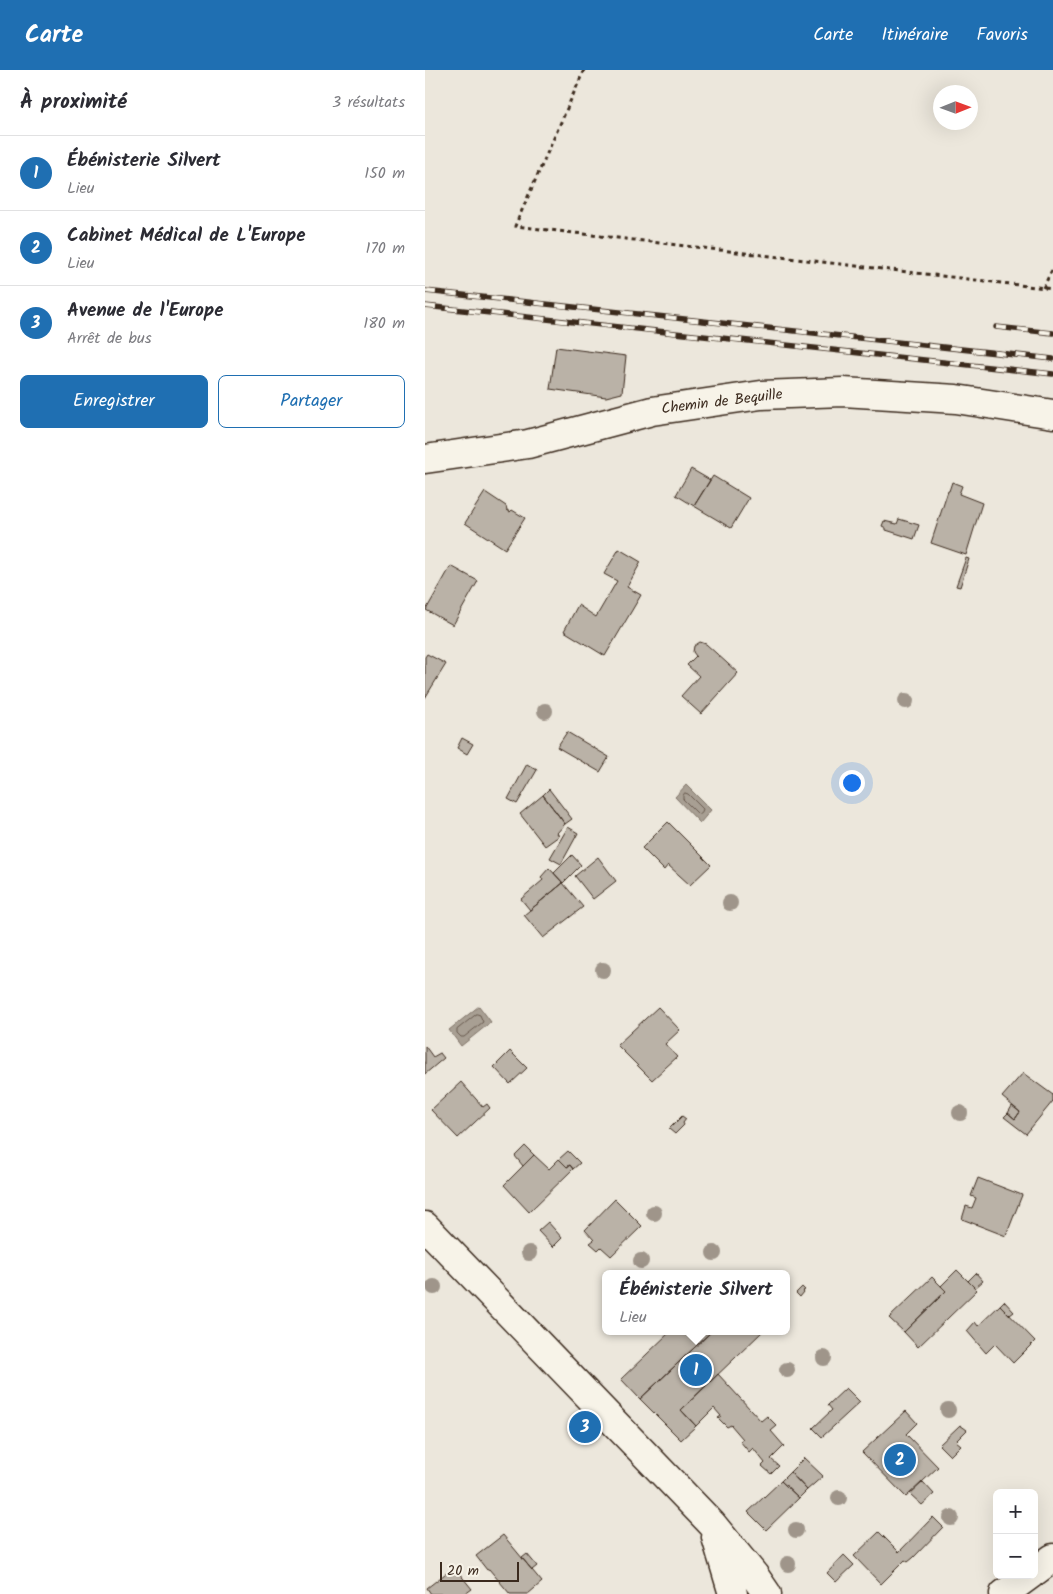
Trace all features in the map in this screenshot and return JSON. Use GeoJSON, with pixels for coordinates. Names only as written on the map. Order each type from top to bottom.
{"type":"FeatureCollection","features":[{"type":"Feature","properties":{"kind":"main road","name":"Chemin de Bequille"},"geometry":{"type":"LineString","coordinates":[[425,459],[528,444],[652,411],[761,395],[843,392],[956,399],[1053,414]]}},
{"type":"Feature","properties":{"kind":"main road"},"geometry":{"type":"LineString","coordinates":[[425,1226],[712,1524],[754,1575],[767,1594]]}},
{"type":"Feature","properties":{"kind":"main road"},"geometry":{"type":"LineString","coordinates":[[712,1524],[733,1594]]}},
{"type":"Feature","properties":{"kind":"main road"},"geometry":{"type":"LineString","coordinates":[[1038,1569],[1053,1558]]}},
{"type":"Feature","properties":{"kind":"main road"},"geometry":{"type":"LineString","coordinates":[[1004,1594],[1025,1579]]}},
{"type":"Feature","properties":{"kind":"path"},"geometry":{"type":"LineString","coordinates":[[584,70],[515,226],[1053,289]]}},
{"type":"Feature","properties":{"kind":"path"},"geometry":{"type":"LineString","coordinates":[[1043,288],[1053,268]]}},
{"type":"Feature","properties":{"kind":"water"},"geometry":{"type":"Polygon","coordinates":[[[686,785],[711,810],[700,823],[675,797],[686,785]]]}},
{"type":"Feature","properties":{"kind":"water"},"geometry":{"type":"Polygon","coordinates":[[[479,1006],[491,1022],[461,1046],[449,1030],[479,1006]]]}},
{"type":"Feature","properties":{"kind":"building"},"geometry":{"type":"Polygon","coordinates":[[[556,347],[626,356],[622,393],[606,397],[550,389],[556,347]]]}},
{"type":"Feature","properties":{"kind":"building"},"geometry":{"type":"Polygon","coordinates":[[[691,469],[710,480],[694,506],[676,495],[691,469]]]}},
{"type":"Feature","properties":{"kind":"building"},"geometry":{"type":"Polygon","coordinates":[[[713,476],[749,498],[731,528],[694,506],[713,476]]]}},
{"type":"Feature","properties":{"kind":"building"},"geometry":{"type":"Polygon","coordinates":[[[952,482],[962,486],[959,494],[982,503],[966,555],[931,543],[952,482]]]}},
{"type":"Feature","properties":{"kind":"building"},"geometry":{"type":"Polygon","coordinates":[[[485,492],[506,506],[510,512],[512,510],[525,518],[505,549],[465,523],[485,492]]]}},
{"type":"Feature","properties":{"kind":"building"},"geometry":{"type":"Polygon","coordinates":[[[899,519],[919,525],[914,539],[886,530],[882,526],[884,521],[897,524],[899,519]]]}},
{"type":"Feature","properties":{"kind":"building"},"geometry":{"type":"Polygon","coordinates":[[[619,549],[641,562],[627,587],[641,595],[605,656],[564,631],[578,605],[596,617],[617,581],[604,574],[619,549]]]}},
{"type":"Feature","properties":{"kind":"building"},"geometry":{"type":"Polygon","coordinates":[[[966,558],[969,559],[960,587],[956,586],[966,558]]]}},
{"type":"Feature","properties":{"kind":"building"},"geometry":{"type":"Polygon","coordinates":[[[451,566],[478,581],[453,625],[426,610],[451,566]]]}},
{"type":"Feature","properties":{"kind":"building"},"geometry":{"type":"Polygon","coordinates":[[[700,642],[706,644],[738,673],[701,714],[681,696],[699,676],[687,665],[696,656],[693,652],[694,646],[700,642]]]}},
{"type":"Feature","properties":{"kind":"building"},"geometry":{"type":"Polygon","coordinates":[[[427,654],[446,664],[425,698],[425,657],[427,654]]]}},
{"type":"Feature","properties":{"kind":"building"},"geometry":{"type":"Polygon","coordinates":[[[567,732],[609,757],[600,772],[557,747],[567,732]]]}},
{"type":"Feature","properties":{"kind":"building"},"geometry":{"type":"Polygon","coordinates":[[[462,738],[473,744],[467,754],[457,748],[462,738]]]}},
{"type":"Feature","properties":{"kind":"building"},"geometry":{"type":"Polygon","coordinates":[[[527,764],[537,770],[517,804],[508,799],[527,764]]]}},
{"type":"Feature","properties":{"kind":"building"},"geometry":{"type":"Polygon","coordinates":[[[549,789],[572,819],[565,824],[543,795],[549,789]]]}},
{"type":"Feature","properties":{"kind":"building"},"geometry":{"type":"Polygon","coordinates":[[[543,795],[565,824],[557,833],[559,836],[545,846],[520,814],[543,795]]]}},
{"type":"Feature","properties":{"kind":"building"},"geometry":{"type":"Polygon","coordinates":[[[668,822],[711,865],[690,885],[668,865],[664,870],[642,848],[668,822]]]}},
{"type":"Feature","properties":{"kind":"building"},"geometry":{"type":"Polygon","coordinates":[[[568,827],[578,833],[561,864],[550,858],[568,827]]]}},
{"type":"Feature","properties":{"kind":"building"},"geometry":{"type":"Polygon","coordinates":[[[572,855],[581,865],[563,883],[554,873],[572,855]]]}},
{"type":"Feature","properties":{"kind":"building"},"geometry":{"type":"Polygon","coordinates":[[[598,857],[616,881],[593,899],[575,876],[598,857]]]}},
{"type":"Feature","properties":{"kind":"building"},"geometry":{"type":"Polygon","coordinates":[[[549,868],[563,883],[530,910],[521,899],[543,880],[541,877],[549,868]]]}},
{"type":"Feature","properties":{"kind":"building"},"geometry":{"type":"Polygon","coordinates":[[[563,883],[583,907],[543,938],[524,915],[563,883]]]}},
{"type":"Feature","properties":{"kind":"building"},"geometry":{"type":"Polygon","coordinates":[[[658,1007],[680,1030],[665,1044],[677,1057],[652,1080],[617,1045],[658,1007]]]}},
{"type":"Feature","properties":{"kind":"building"},"geometry":{"type":"Polygon","coordinates":[[[425,1046],[433,1057],[440,1053],[444,1058],[425,1074],[425,1046]]]}},
{"type":"Feature","properties":{"kind":"building"},"geometry":{"type":"Polygon","coordinates":[[[510,1051],[527,1068],[510,1084],[494,1067],[510,1051]]]}},
{"type":"Feature","properties":{"kind":"building"},"geometry":{"type":"Polygon","coordinates":[[[1023,1073],[1053,1095],[1053,1101],[1026,1134],[1004,1117],[1008,1113],[1015,1119],[1020,1112],[1002,1097],[1023,1073]]]}},
{"type":"Feature","properties":{"kind":"building"},"geometry":{"type":"Polygon","coordinates":[[[461,1082],[483,1107],[487,1104],[490,1108],[458,1138],[431,1110],[461,1082]]]}},
{"type":"Feature","properties":{"kind":"building"},"geometry":{"type":"Polygon","coordinates":[[[1012,1106],[1020,1112],[1015,1119],[1008,1113],[1012,1106]]]}},
{"type":"Feature","properties":{"kind":"building"},"geometry":{"type":"Polygon","coordinates":[[[682,1116],[686,1119],[683,1123],[684,1125],[675,1134],[669,1129],[682,1116]]]}},
{"type":"Feature","properties":{"kind":"building"},"geometry":{"type":"Polygon","coordinates":[[[525,1146],[534,1155],[523,1166],[515,1156],[525,1146]]]}},
{"type":"Feature","properties":{"kind":"building"},"geometry":{"type":"Polygon","coordinates":[[[568,1151],[580,1163],[573,1169],[570,1165],[567,1167],[559,1159],[568,1151]]]}},
{"type":"Feature","properties":{"kind":"building"},"geometry":{"type":"Polygon","coordinates":[[[534,1155],[549,1169],[559,1159],[567,1167],[570,1165],[573,1169],[529,1212],[504,1185],[534,1155]]]}},
{"type":"Feature","properties":{"kind":"building"},"geometry":{"type":"Polygon","coordinates":[[[978,1178],[1022,1195],[1006,1236],[962,1219],[966,1206],[972,1208],[976,1198],[971,1196],[978,1178]]]}},
{"type":"Feature","properties":{"kind":"building"},"geometry":{"type":"Polygon","coordinates":[[[615,1199],[642,1226],[611,1256],[601,1247],[598,1250],[590,1243],[594,1240],[585,1230],[615,1199]]]}},
{"type":"Feature","properties":{"kind":"building"},"geometry":{"type":"Polygon","coordinates":[[[548,1222],[562,1238],[553,1247],[538,1231],[548,1222]]]}},
{"type":"Feature","properties":{"kind":"building"},"geometry":{"type":"Polygon","coordinates":[[[957,1270],[977,1290],[918,1347],[904,1332],[946,1291],[941,1286],[957,1270]]]}},
{"type":"Feature","properties":{"kind":"building"},"geometry":{"type":"Polygon","coordinates":[[[976,1273],[983,1281],[975,1288],[968,1281],[976,1273]]]}},
{"type":"Feature","properties":{"kind":"building"},"geometry":{"type":"Polygon","coordinates":[[[932,1277],[946,1291],[904,1332],[889,1318],[932,1277]]]}},
{"type":"Feature","properties":{"kind":"building"},"geometry":{"type":"Polygon","coordinates":[[[802,1287],[805,1290],[800,1297],[796,1293],[802,1287]]]}},
{"type":"Feature","properties":{"kind":"building"},"geometry":{"type":"Polygon","coordinates":[[[1004,1301],[1014,1312],[1010,1315],[1000,1305],[1004,1301]]]}},
{"type":"Feature","properties":{"kind":"building"},"geometry":{"type":"Polygon","coordinates":[[[1000,1305],[1035,1341],[1013,1363],[995,1344],[986,1353],[967,1331],[975,1322],[978,1326],[1000,1305]]]}},
{"type":"Feature","properties":{"kind":"building"},"geometry":{"type":"Polygon","coordinates":[[[667,1335],[708,1335],[640,1399],[621,1379],[667,1335]]]}},
{"type":"Feature","properties":{"kind":"building"},"geometry":{"type":"Polygon","coordinates":[[[708,1335],[759,1335],[681,1410],[696,1426],[681,1440],[640,1399],[708,1335]]]}},
{"type":"Feature","properties":{"kind":"building"},"geometry":{"type":"Polygon","coordinates":[[[718,1374],[761,1421],[767,1416],[777,1426],[771,1431],[784,1446],[771,1459],[779,1466],[771,1474],[762,1466],[765,1463],[753,1448],[749,1452],[740,1441],[743,1439],[731,1425],[727,1427],[718,1418],[721,1416],[714,1408],[696,1426],[681,1410],[718,1374]]]}},
{"type":"Feature","properties":{"kind":"building"},"geometry":{"type":"Polygon","coordinates":[[[846,1388],[860,1402],[822,1437],[813,1428],[832,1410],[828,1405],[846,1388]]]}},
{"type":"Feature","properties":{"kind":"building"},"geometry":{"type":"Polygon","coordinates":[[[906,1411],[917,1423],[906,1434],[938,1467],[906,1497],[862,1452],[906,1411]]]}},
{"type":"Feature","properties":{"kind":"building"},"geometry":{"type":"Polygon","coordinates":[[[960,1425],[967,1430],[956,1441],[961,1445],[950,1456],[939,1445],[960,1425]]]}},
{"type":"Feature","properties":{"kind":"building"},"geometry":{"type":"Polygon","coordinates":[[[804,1458],[823,1476],[807,1490],[790,1472],[804,1458]]]}},
{"type":"Feature","properties":{"kind":"building"},"geometry":{"type":"Polygon","coordinates":[[[790,1472],[807,1490],[799,1498],[781,1481],[790,1472]]]}},
{"type":"Feature","properties":{"kind":"building"},"geometry":{"type":"Polygon","coordinates":[[[781,1481],[799,1498],[766,1530],[748,1512],[781,1481]]]}},
{"type":"Feature","properties":{"kind":"building"},"geometry":{"type":"Polygon","coordinates":[[[923,1482],[934,1494],[922,1505],[910,1494],[923,1482]]]}},
{"type":"Feature","properties":{"kind":"building"},"geometry":{"type":"Polygon","coordinates":[[[933,1517],[943,1527],[913,1558],[908,1562],[905,1560],[881,1584],[854,1556],[879,1532],[899,1552],[933,1517]]]}},
{"type":"Feature","properties":{"kind":"building"},"geometry":{"type":"Polygon","coordinates":[[[503,1535],[542,1582],[528,1594],[510,1594],[476,1556],[503,1535]]]}},
{"type":"Feature","properties":{"kind":"building"},"geometry":{"type":"Polygon","coordinates":[[[527,1554],[537,1566],[532,1570],[522,1558],[527,1554]]]}},
{"type":"Feature","properties":{"kind":"building"},"geometry":{"type":"Polygon","coordinates":[[[844,1555],[854,1565],[836,1582],[827,1573],[844,1555]]]}},
{"type":"Feature","properties":{"kind":"building"},"geometry":{"type":"Polygon","coordinates":[[[454,1567],[472,1589],[465,1594],[431,1594],[427,1588],[454,1567]]]}},
{"type":"Feature","properties":{"kind":"railway"},"geometry":{"type":"LineString","coordinates":[[425,291],[1053,359]]}},
{"type":"Feature","properties":{"kind":"railway"},"geometry":{"type":"LineString","coordinates":[[425,306],[1053,374]]}},
{"type":"Feature","properties":{"kind":"railway"},"geometry":{"type":"LineString","coordinates":[[996,327],[1053,333]]}},
{"type":"Feature","properties":{"kind":"place","name":"Ébénisterie Silvert"},"geometry":{"type":"Point","coordinates":[696,1370]}},
{"type":"Feature","properties":{"kind":"place","name":"Avenue de l'Europe"},"geometry":{"type":"Point","coordinates":[585,1427]}},
{"type":"Feature","properties":{"kind":"place","name":"Cabinet Médical de L'Europe"},"geometry":{"type":"Point","coordinates":[900,1460]}}]}
